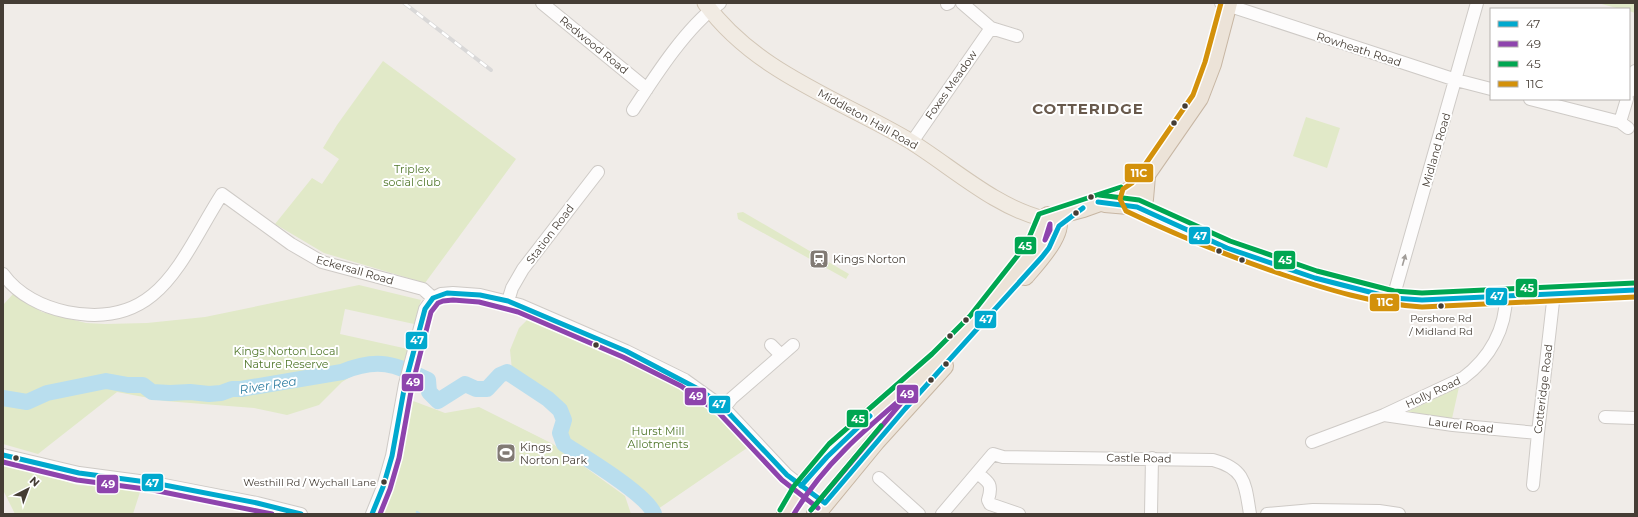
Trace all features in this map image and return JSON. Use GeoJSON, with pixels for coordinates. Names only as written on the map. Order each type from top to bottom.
{"type":"FeatureCollection","features":[{"type":"Feature","properties":{"kind":"highway"},"geometry":{"type":"LineString","coordinates":[[801,486],[820,509],[1032,249],[1038,238],[1050,223],[1091,205],[1138,195],[1199,98],[1206,82],[1225,4]]}},
{"type":"Feature","properties":{"kind":"highway"},"geometry":{"type":"LineString","coordinates":[[786,514],[801,486],[868,418],[946,355],[970,339],[1049,248],[1050,223]]}},
{"type":"Feature","properties":{"kind":"main road","name":"Middleton Hall Road"},"geometry":{"type":"LineString","coordinates":[[712,5],[726,29],[745,47],[785,74],[872,119],[912,142],[1009,205],[1050,223]]}},
{"type":"Feature","properties":{"kind":"main road"},"geometry":{"type":"LineString","coordinates":[[1138,195],[1161,219],[1227,248],[1315,278],[1393,298],[1422,300],[1635,290]]}},
{"type":"Feature","properties":{"kind":"street","name":"Redwood Road"},"geometry":{"type":"LineString","coordinates":[[542,3],[647,88]]}},
{"type":"Feature","properties":{"kind":"street"},"geometry":{"type":"LineString","coordinates":[[962,3],[991,28],[1017,36]]}},
{"type":"Feature","properties":{"kind":"street","name":"Midland Road"},"geometry":{"type":"LineString","coordinates":[[1393,298],[1477,3]]}},
{"type":"Feature","properties":{"kind":"street","name":"Rowheath Road"},"geometry":{"type":"LineString","coordinates":[[1225,4],[1456,80],[1490,89]]}},
{"type":"Feature","properties":{"kind":"street"},"geometry":{"type":"LineString","coordinates":[[634,110],[647,88],[693,26],[712,5]]}},
{"type":"Feature","properties":{"kind":"street","name":"Foxes Meadow"},"geometry":{"type":"LineString","coordinates":[[912,142],[991,28]]}},
{"type":"Feature","properties":{"kind":"street"},"geometry":{"type":"LineString","coordinates":[[1630,88],[1635,71]]}},
{"type":"Feature","properties":{"kind":"street"},"geometry":{"type":"LineString","coordinates":[[1534,100],[1624,125],[1627,100]]}},
{"type":"Feature","properties":{"kind":"street","name":"Station Road"},"geometry":{"type":"LineString","coordinates":[[508,301],[512,288],[523,270],[598,172]]}},
{"type":"Feature","properties":{"kind":"street","name":"Eckersall Road"},"geometry":{"type":"LineString","coordinates":[[3,274],[22,293],[38,302],[58,310],[91,315],[113,314],[128,311],[141,305],[152,296],[181,262],[222,194],[313,258],[337,267],[423,289],[433,298]]}},
{"type":"Feature","properties":{"kind":"street"},"geometry":{"type":"LineString","coordinates":[[372,514],[383,488],[392,456],[405,384],[425,309],[433,298],[446,293],[480,295],[508,301],[626,351],[685,380],[724,408],[787,475],[801,486]]}},
{"type":"Feature","properties":{"kind":"street","name":"Cotteridge Road"},"geometry":{"type":"LineString","coordinates":[[1534,485],[1538,433],[1554,293]]}},
{"type":"Feature","properties":{"kind":"street","name":"Holly Road"},"geometry":{"type":"LineString","coordinates":[[1312,442],[1384,415],[1463,378],[1471,372],[1491,350],[1506,310],[1506,295]]}},
{"type":"Feature","properties":{"kind":"street"},"geometry":{"type":"LineString","coordinates":[[771,345],[781,355]]}},
{"type":"Feature","properties":{"kind":"street"},"geometry":{"type":"LineString","coordinates":[[724,408],[732,398],[793,345]]}},
{"type":"Feature","properties":{"kind":"street","name":"Laurel Road"},"geometry":{"type":"LineString","coordinates":[[1384,415],[1453,425],[1538,433]]}},
{"type":"Feature","properties":{"kind":"street"},"geometry":{"type":"LineString","coordinates":[[1605,417],[1635,418]]}},
{"type":"Feature","properties":{"kind":"street","name":"Castle Road"},"geometry":{"type":"LineString","coordinates":[[976,473],[993,454],[1003,457],[1213,460],[1234,468],[1245,486],[1250,514]]}},
{"type":"Feature","properties":{"kind":"street"},"geometry":{"type":"LineString","coordinates":[[3,455],[79,473],[154,483],[257,503],[301,514]]}},
{"type":"Feature","properties":{"kind":"street"},"geometry":{"type":"LineString","coordinates":[[1151,514],[1152,458]]}},
{"type":"Feature","properties":{"kind":"street"},"geometry":{"type":"LineString","coordinates":[[946,513],[976,473],[990,485],[991,489],[988,500],[990,504],[1019,514]]}},
{"type":"Feature","properties":{"kind":"street"},"geometry":{"type":"LineString","coordinates":[[878,478],[920,514]]}},
{"type":"Feature","properties":{"kind":"street"},"geometry":{"type":"LineString","coordinates":[[1267,514],[1314,510],[1379,511],[1399,514]]}},
{"type":"Feature","properties":{"kind":"green space"},"geometry":{"type":"Polygon","coordinates":[[[1598,3],[1635,3],[1635,13],[1630,11],[1630,8],[1616,8],[1598,3]]]}},
{"type":"Feature","properties":{"kind":"green space","name":"Triplex social club"},"geometry":{"type":"Polygon","coordinates":[[[383,61],[516,159],[425,283],[324,253],[275,224],[312,178],[322,184],[339,159],[323,148],[337,125],[383,61]]]}},
{"type":"Feature","properties":{"kind":"green space"},"geometry":{"type":"Polygon","coordinates":[[[1306,117],[1340,128],[1327,168],[1293,156],[1306,117]]]}},
{"type":"Feature","properties":{"kind":"green space"},"geometry":{"type":"Polygon","coordinates":[[[743,212],[849,274],[846,279],[738,219],[737,213],[743,212]]]}},
{"type":"Feature","properties":{"kind":"green space","name":"Kings Norton Local Nature Reserve"},"geometry":{"type":"Polygon","coordinates":[[[359,285],[421,300],[414,324],[345,309],[340,334],[408,349],[400,372],[362,370],[342,382],[319,405],[287,415],[254,408],[165,401],[117,392],[38,454],[3,444],[3,305],[13,294],[42,312],[86,323],[147,323],[205,317],[359,285]]]}},
{"type":"Feature","properties":{"kind":"green space","name":"Hurst Mill Allotments"},"geometry":{"type":"Polygon","coordinates":[[[531,316],[686,389],[721,410],[750,446],[658,509],[637,489],[567,439],[568,421],[564,410],[549,396],[518,379],[512,370],[510,350],[519,328],[531,316]]]}},
{"type":"Feature","properties":{"kind":"green space"},"geometry":{"type":"Polygon","coordinates":[[[1459,387],[1451,423],[1403,414],[1459,387]]]}},
{"type":"Feature","properties":{"kind":"green space","name":"Kings Norton Park"},"geometry":{"type":"Polygon","coordinates":[[[408,399],[445,413],[479,407],[553,444],[625,496],[631,514],[376,514],[398,458],[404,407],[408,399]]]}},
{"type":"Feature","properties":{"kind":"green space"},"geometry":{"type":"Polygon","coordinates":[[[3,462],[77,485],[141,489],[133,514],[15,514],[3,490],[3,462]]]}},
{"type":"Feature","properties":{"kind":"waterway","name":"River Rea"},"geometry":{"type":"LineString","coordinates":[[3,398],[27,402],[47,393],[106,381],[128,385],[143,385],[152,392],[221,393],[232,389],[241,389],[342,372],[366,365],[386,364],[396,366],[428,380],[429,392],[438,401],[465,384],[476,389],[487,389],[500,375],[507,372],[548,399],[560,410],[564,420],[560,433],[564,444],[614,476],[640,497],[649,506],[654,514]]}},
{"type":"Feature","properties":{"kind":"railway"},"geometry":{"type":"LineString","coordinates":[[404,3],[491,70]]}},
{"type":"Feature","properties":{"kind":"transit line","name":"11C"},"geometry":{"type":"LineString","coordinates":[[1221,3],[1205,62],[1193,95],[1132,183],[1123,189],[1120,199],[1126,211],[1183,237],[1261,267],[1298,280],[1386,303],[1422,307],[1635,297]]}},
{"type":"Feature","properties":{"kind":"transit line","name":"45"},"geometry":{"type":"LineString","coordinates":[[780,510],[794,486],[829,444],[932,354],[970,316],[1026,245],[1039,214],[1121,187]]}},
{"type":"Feature","properties":{"kind":"transit line","name":"45"},"geometry":{"type":"LineString","coordinates":[[1099,195],[1139,200],[1230,241],[1317,271],[1394,291],[1422,293],[1635,283]]}},
{"type":"Feature","properties":{"kind":"transit line","name":"47"},"geometry":{"type":"LineString","coordinates":[[1098,202],[1137,207],[1227,248],[1315,278],[1393,298],[1422,300],[1635,290]]}},
{"type":"Feature","properties":{"kind":"transit line","name":"47"},"geometry":{"type":"LineString","coordinates":[[372,514],[383,487],[392,456],[405,384],[425,309],[433,298],[447,293],[480,295],[508,301],[626,351],[702,391],[724,408],[787,475],[825,503],[905,409],[1042,257],[1049,248],[1059,226],[1083,208]]}},
{"type":"Feature","properties":{"kind":"transit line","name":"49"},"geometry":{"type":"LineString","coordinates":[[1050,224],[1050,230],[1045,240],[1050,224]]}},
{"type":"Feature","properties":{"kind":"transit line","name":"49"},"geometry":{"type":"LineString","coordinates":[[380,514],[390,489],[399,458],[412,386],[431,312],[438,303],[453,300],[479,302],[518,312],[623,357],[681,386],[719,413],[782,480],[818,508]]}},
{"type":"Feature","properties":{"kind":"transit line","name":"49"},"geometry":{"type":"LineString","coordinates":[[794,514],[819,478],[833,462],[863,432],[913,389],[811,510]]}},
{"type":"Feature","properties":{"kind":"transit line","name":"47"},"geometry":{"type":"LineString","coordinates":[[801,486],[827,457],[870,416]]}},
{"type":"Feature","properties":{"kind":"transit line","name":"45"},"geometry":{"type":"LineString","coordinates":[[811,510],[881,426]]}},
{"type":"Feature","properties":{"kind":"transit line","name":"47"},"geometry":{"type":"LineString","coordinates":[[3,455],[79,473],[154,483],[257,503],[301,514]]}},
{"type":"Feature","properties":{"kind":"transit line","name":"49"},"geometry":{"type":"LineString","coordinates":[[3,462],[77,480],[153,490],[272,514]]}},
{"type":"Feature","properties":{"kind":"place","name":"Kings Norton"},"geometry":{"type":"Point","coordinates":[819,259]}},
{"type":"Feature","properties":{"kind":"place","name":"Pershore Rd / Midland Rd"},"geometry":{"type":"Point","coordinates":[1441,306]}},
{"type":"Feature","properties":{"kind":"place","name":"Kings Norton Park"},"geometry":{"type":"Point","coordinates":[506,453]}},
{"type":"Feature","properties":{"kind":"place","name":"Westhill Rd / Wychall Lane"},"geometry":{"type":"Point","coordinates":[384,482]}},
{"type":"Feature","properties":{"kind":"district","name":"COTTERIDGE"},"geometry":{"type":"Point","coordinates":[1088,108]}}]}
